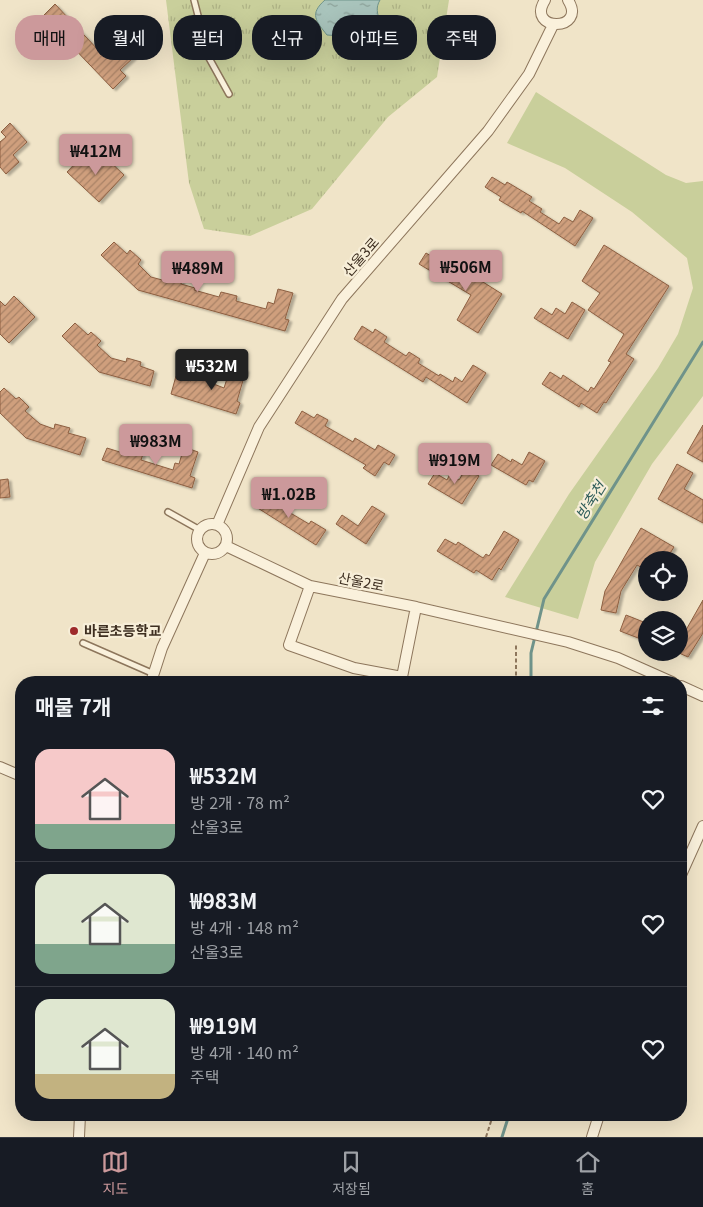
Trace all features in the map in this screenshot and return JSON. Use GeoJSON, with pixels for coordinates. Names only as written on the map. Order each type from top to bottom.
{"type":"FeatureCollection","features":[{"type":"Feature","properties":{"kind":"street"},"geometry":{"type":"LineString","coordinates":[[545,0],[542,5],[542,15],[545,20],[553,25],[562,24],[569,18],[572,9],[568,0]]}},
{"type":"Feature","properties":{"kind":"street","name":"산울3로"},"geometry":{"type":"LineString","coordinates":[[217,525],[259,427],[342,299],[488,131],[529,74],[553,25]]}},
{"type":"Feature","properties":{"kind":"street"},"geometry":{"type":"LineString","coordinates":[[208,524],[217,525],[225,531],[227,536],[226,546],[218,553],[205,553],[197,544],[197,534],[208,524]]}},
{"type":"Feature","properties":{"kind":"street","name":"산울2로"},"geometry":{"type":"LineString","coordinates":[[226,546],[310,586],[416,607],[568,642],[618,658],[658,676]]}},
{"type":"Feature","properties":{"kind":"street"},"geometry":{"type":"LineString","coordinates":[[153,676],[162,648],[205,553]]}},
{"type":"Feature","properties":{"kind":"street"},"geometry":{"type":"LineString","coordinates":[[310,586],[289,645],[354,668],[396,676]]}},
{"type":"Feature","properties":{"kind":"street"},"geometry":{"type":"LineString","coordinates":[[402,676],[416,607]]}},
{"type":"Feature","properties":{"kind":"street"},"geometry":{"type":"LineString","coordinates":[[687,689],[703,696]]}},
{"type":"Feature","properties":{"kind":"street"},"geometry":{"type":"LineString","coordinates":[[0,767],[15,773]]}},
{"type":"Feature","properties":{"kind":"street"},"geometry":{"type":"LineString","coordinates":[[687,862],[703,826]]}},
{"type":"Feature","properties":{"kind":"street"},"geometry":{"type":"LineString","coordinates":[[80,1121],[80,1137]]}},
{"type":"Feature","properties":{"kind":"street"},"geometry":{"type":"LineString","coordinates":[[592,1137],[597,1121]]}},
{"type":"Feature","properties":{"kind":"lane"},"geometry":{"type":"LineString","coordinates":[[194,0],[210,58],[229,94]]}},
{"type":"Feature","properties":{"kind":"lane"},"geometry":{"type":"LineString","coordinates":[[168,512],[200,530]]}},
{"type":"Feature","properties":{"kind":"lane"},"geometry":{"type":"LineString","coordinates":[[83,643],[148,676]]}},
{"type":"Feature","properties":{"kind":"path"},"geometry":{"type":"LineString","coordinates":[[516,645],[516,676]]}},
{"type":"Feature","properties":{"kind":"path"},"geometry":{"type":"LineString","coordinates":[[486,1137],[491,1121]]}},
{"type":"Feature","properties":{"kind":"green space"},"geometry":{"type":"Polygon","coordinates":[[[166,0],[449,0],[447,15],[427,15],[427,60],[440,60],[437,77],[388,117],[312,209],[250,236],[204,229],[189,183],[174,60],[242,60],[242,15],[173,15],[173,56],[166,0]]]}},
{"type":"Feature","properties":{"kind":"green space"},"geometry":{"type":"Polygon","coordinates":[[[536,92],[666,175],[686,183],[703,181],[703,396],[652,464],[595,562],[578,619],[505,597],[569,494],[658,368],[678,334],[693,288],[687,258],[632,212],[565,168],[507,143],[536,92]]]}},
{"type":"Feature","properties":{"kind":"water"},"geometry":{"type":"Polygon","coordinates":[[[325,0],[380,0],[378,15],[332,15],[332,35],[327,35],[322,29],[322,15],[316,15],[320,5],[325,0]]]}},
{"type":"Feature","properties":{"kind":"building"},"geometry":{"type":"Polygon","coordinates":[[[55,4],[65,15],[44,15],[55,4]]]}},
{"type":"Feature","properties":{"kind":"building"},"geometry":{"type":"Polygon","coordinates":[[[84,35],[94,46],[94,60],[131,60],[120,70],[126,76],[113,89],[84,59],[84,35]]]}},
{"type":"Feature","properties":{"kind":"building"},"geometry":{"type":"Polygon","coordinates":[[[10,123],[27,142],[13,155],[19,162],[6,174],[0,167],[0,142],[6,137],[1,132],[10,123]]]}},
{"type":"Feature","properties":{"kind":"building"},"geometry":{"type":"Polygon","coordinates":[[[84,154],[97,166],[105,157],[124,175],[99,202],[67,172],[84,154]]]}},
{"type":"Feature","properties":{"kind":"building"},"geometry":{"type":"Polygon","coordinates":[[[492,177],[505,185],[507,182],[532,197],[529,201],[542,209],[540,212],[559,224],[564,217],[573,222],[580,210],[593,218],[575,246],[522,211],[521,213],[499,200],[501,197],[485,187],[492,177]]]}},
{"type":"Feature","properties":{"kind":"building"},"geometry":{"type":"Polygon","coordinates":[[[114,242],[127,254],[130,250],[141,260],[138,264],[151,277],[166,281],[168,276],[182,280],[181,284],[195,288],[194,290],[219,297],[221,292],[237,296],[236,301],[266,309],[268,302],[274,304],[278,289],[293,293],[285,319],[289,320],[285,331],[138,290],[101,255],[114,242]]]}},
{"type":"Feature","properties":{"kind":"building"},"geometry":{"type":"Polygon","coordinates":[[[604,245],[669,286],[626,354],[634,359],[606,403],[604,402],[597,413],[581,403],[579,407],[542,384],[550,372],[561,379],[563,375],[588,392],[591,387],[594,389],[611,362],[608,361],[624,334],[588,310],[600,293],[582,281],[604,245]]]}},
{"type":"Feature","properties":{"kind":"building"},"geometry":{"type":"Polygon","coordinates":[[[426,253],[438,260],[441,256],[452,262],[449,266],[473,281],[475,277],[502,294],[478,333],[457,320],[471,295],[419,264],[426,253]]]}},
{"type":"Feature","properties":{"kind":"building"},"geometry":{"type":"Polygon","coordinates":[[[14,296],[35,317],[9,343],[0,334],[0,301],[5,306],[14,296]]]}},
{"type":"Feature","properties":{"kind":"building"},"geometry":{"type":"Polygon","coordinates":[[[572,302],[585,310],[568,339],[534,318],[541,308],[552,315],[556,308],[565,314],[572,302]]]}},
{"type":"Feature","properties":{"kind":"building"},"geometry":{"type":"Polygon","coordinates":[[[75,323],[88,335],[91,332],[101,341],[97,345],[111,358],[126,362],[127,358],[141,362],[140,366],[154,371],[150,386],[99,372],[62,336],[75,323]]]}},
{"type":"Feature","properties":{"kind":"building"},"geometry":{"type":"Polygon","coordinates":[[[362,326],[373,333],[375,329],[387,337],[384,342],[406,356],[409,352],[420,359],[418,363],[453,382],[455,377],[462,382],[473,365],[486,373],[467,403],[426,377],[423,382],[354,339],[362,326]]]}},
{"type":"Feature","properties":{"kind":"building"},"geometry":{"type":"Polygon","coordinates":[[[231,366],[246,370],[237,401],[240,403],[236,414],[171,394],[176,376],[191,381],[193,376],[224,388],[231,366]]]}},
{"type":"Feature","properties":{"kind":"building"},"geometry":{"type":"Polygon","coordinates":[[[4,388],[16,399],[19,397],[29,407],[25,411],[40,424],[54,429],[55,424],[70,428],[68,433],[86,438],[80,455],[26,438],[0,413],[0,392],[4,388]]]}},
{"type":"Feature","properties":{"kind":"building"},"geometry":{"type":"Polygon","coordinates":[[[302,411],[314,418],[317,414],[328,420],[325,426],[353,442],[355,438],[375,450],[378,445],[395,455],[389,465],[384,462],[375,476],[363,468],[366,465],[295,423],[302,411]]]}},
{"type":"Feature","properties":{"kind":"building"},"geometry":{"type":"Polygon","coordinates":[[[703,425],[703,462],[687,453],[703,425]]]}},
{"type":"Feature","properties":{"kind":"building"},"geometry":{"type":"Polygon","coordinates":[[[184,447],[198,452],[190,476],[195,478],[192,488],[102,460],[107,448],[126,454],[128,449],[143,454],[141,460],[173,470],[175,463],[179,464],[184,447]]]}},
{"type":"Feature","properties":{"kind":"building"},"geometry":{"type":"Polygon","coordinates":[[[529,452],[545,461],[533,482],[529,480],[526,485],[491,465],[498,454],[511,462],[512,459],[522,465],[529,452]]]}},
{"type":"Feature","properties":{"kind":"building"},"geometry":{"type":"Polygon","coordinates":[[[677,464],[693,473],[684,489],[703,500],[703,523],[658,499],[677,464]]]}},
{"type":"Feature","properties":{"kind":"building"},"geometry":{"type":"Polygon","coordinates":[[[466,468],[479,476],[462,504],[428,484],[435,473],[447,480],[450,474],[459,480],[466,468]]]}},
{"type":"Feature","properties":{"kind":"building"},"geometry":{"type":"Polygon","coordinates":[[[8,479],[10,497],[0,498],[0,480],[8,479]]]}},
{"type":"Feature","properties":{"kind":"building"},"geometry":{"type":"Polygon","coordinates":[[[261,493],[272,500],[275,496],[286,503],[282,508],[309,524],[311,521],[326,530],[316,545],[253,505],[261,493]]]}},
{"type":"Feature","properties":{"kind":"building"},"geometry":{"type":"Polygon","coordinates":[[[372,506],[385,514],[366,544],[336,524],[342,515],[358,526],[372,506]]]}},
{"type":"Feature","properties":{"kind":"building"},"geometry":{"type":"Polygon","coordinates":[[[641,528],[674,547],[672,551],[638,551],[638,566],[621,591],[616,613],[601,610],[605,591],[641,528]]]}},
{"type":"Feature","properties":{"kind":"building"},"geometry":{"type":"Polygon","coordinates":[[[504,531],[519,540],[501,570],[499,568],[492,580],[476,570],[474,573],[437,551],[445,539],[456,545],[458,542],[483,558],[486,554],[489,556],[504,531]]]}},
{"type":"Feature","properties":{"kind":"building"},"geometry":{"type":"Polygon","coordinates":[[[703,600],[703,633],[688,657],[688,626],[703,600]]]}},
{"type":"Feature","properties":{"kind":"building"},"geometry":{"type":"Polygon","coordinates":[[[626,615],[638,620],[638,638],[620,631],[626,615]]]}},
{"type":"Feature","properties":{"kind":"waterway","name":"방축천"},"geometry":{"type":"LineString","coordinates":[[531,676],[531,653],[544,599],[703,342]]}},
{"type":"Feature","properties":{"kind":"waterway","name":"방축천"},"geometry":{"type":"LineString","coordinates":[[502,1137],[507,1121]]}},
{"type":"Feature","properties":{"kind":"place","name":"바른초등학교"},"geometry":{"type":"Point","coordinates":[74,631]}}]}
